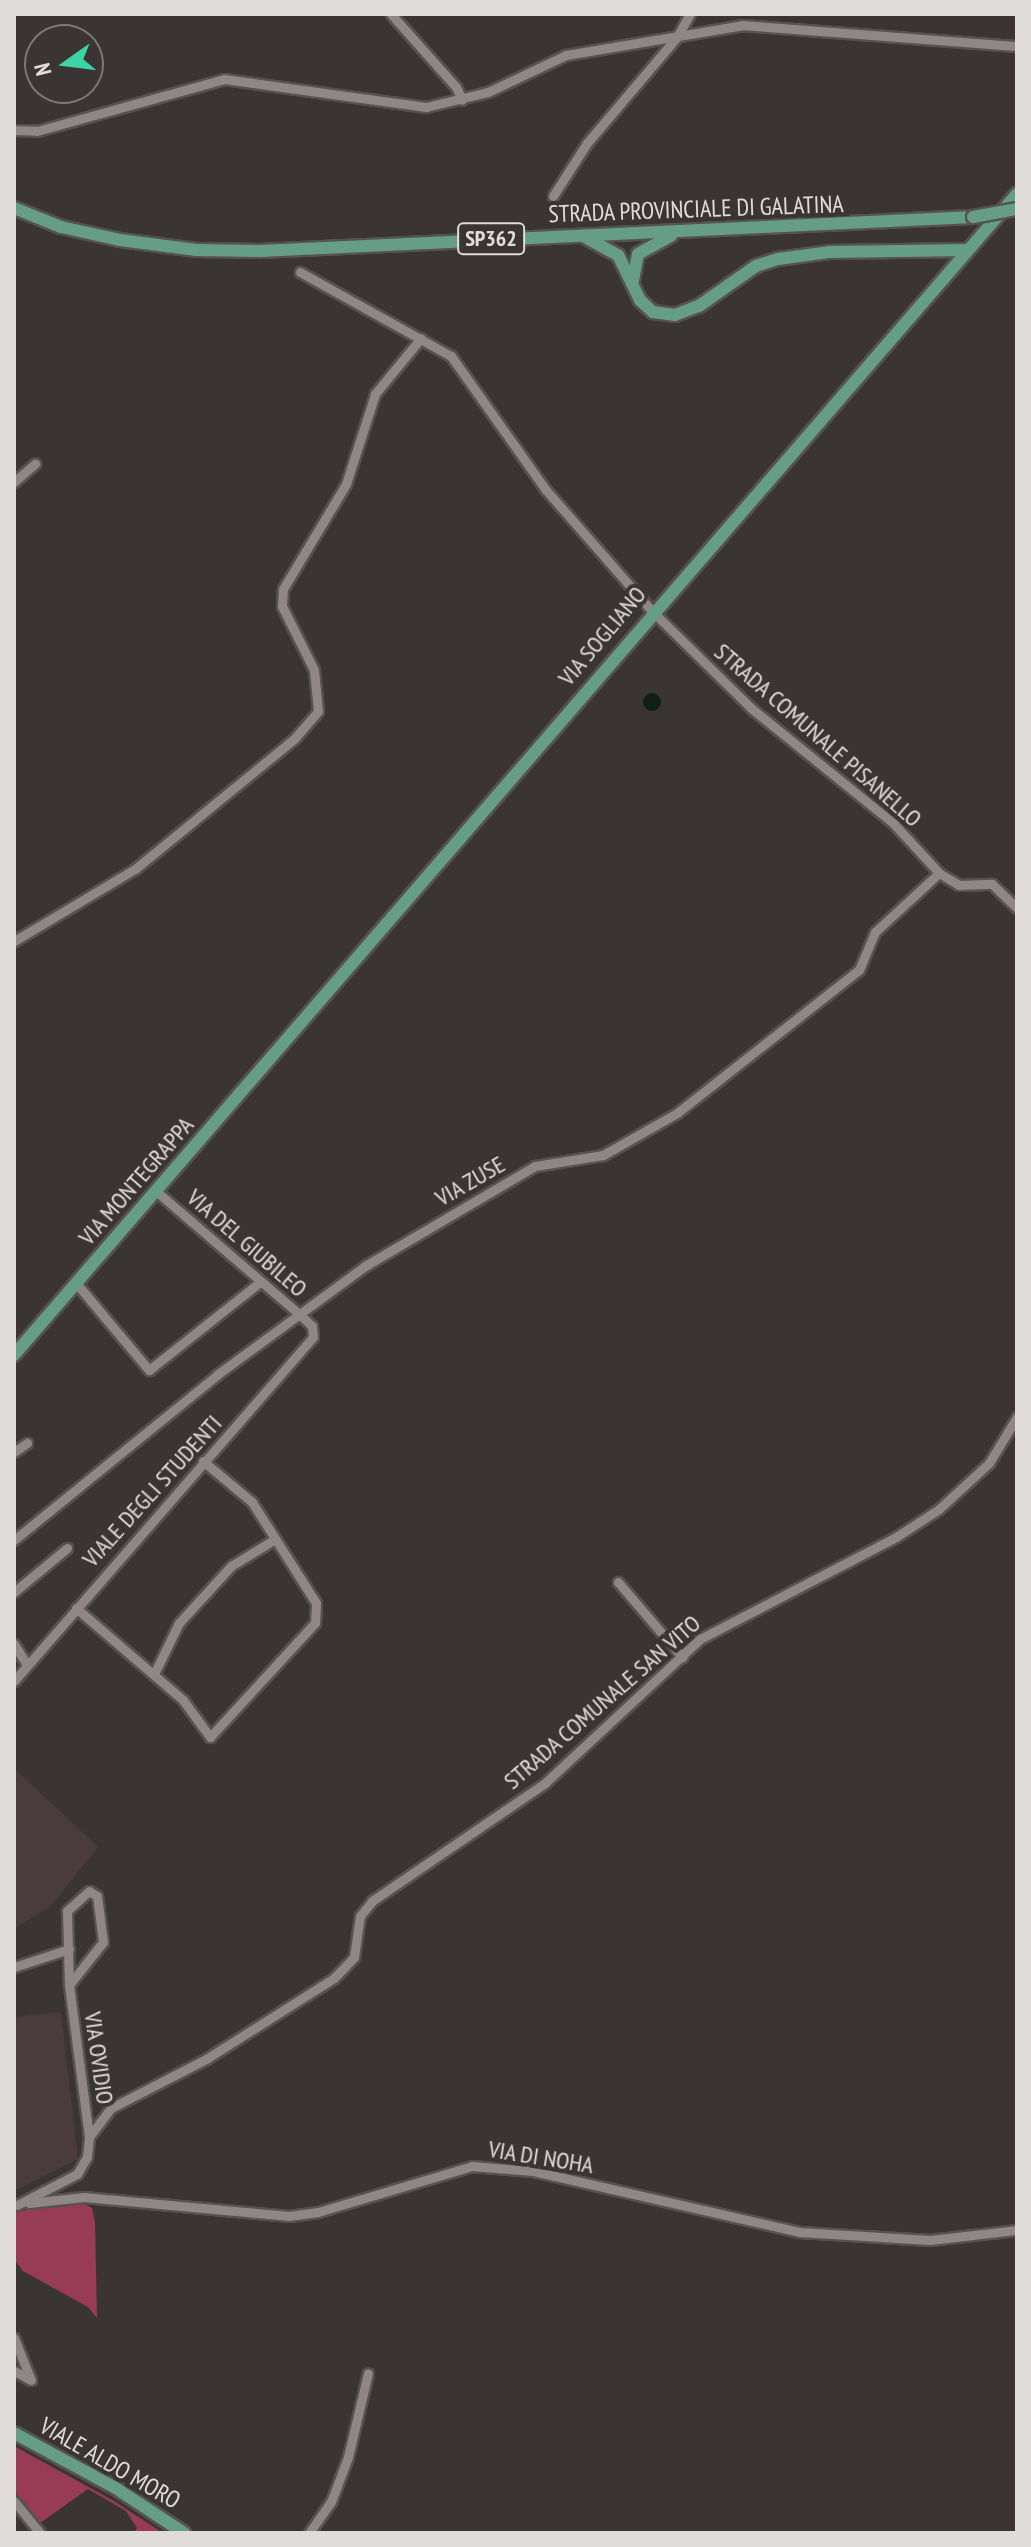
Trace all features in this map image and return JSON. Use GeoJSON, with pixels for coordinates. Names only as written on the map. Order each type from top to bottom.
{"type":"FeatureCollection","features":[{"type":"Feature","properties":{"kind":"main road"},"geometry":{"type":"LineString","coordinates":[[924,252],[952,270],[1017,194]]}},
{"type":"Feature","properties":{"kind":"main road","name":"STRADA PROVINCIALE DI GALATINA"},"geometry":{"type":"LineString","coordinates":[[14,208],[75,230],[196,250],[973,217],[1017,209]]}},
{"type":"Feature","properties":{"kind":"main road"},"geometry":{"type":"LineString","coordinates":[[633,280],[638,254],[649,244],[685,231]]}},
{"type":"Feature","properties":{"kind":"main road"},"geometry":{"type":"LineString","coordinates":[[580,235],[618,255],[633,280],[640,300],[653,312],[675,315],[699,306],[756,266],[778,259],[829,252],[968,250]]}},
{"type":"Feature","properties":{"kind":"main road","name":"VIA SOGLIANO"},"geometry":{"type":"LineString","coordinates":[[292,1036],[652,611],[952,270]]}},
{"type":"Feature","properties":{"kind":"main road","name":"VIA MONTEGRAPPA"},"geometry":{"type":"LineString","coordinates":[[14,1355],[292,1036]]}},
{"type":"Feature","properties":{"kind":"main road","name":"VIALE ALDO MORO"},"geometry":{"type":"LineString","coordinates":[[14,2433],[114,2487],[184,2533]]}},
{"type":"Feature","properties":{"kind":"street"},"geometry":{"type":"LineString","coordinates":[[391,14],[456,87],[462,100]]}},
{"type":"Feature","properties":{"kind":"street"},"geometry":{"type":"LineString","coordinates":[[553,196],[587,143],[677,37],[690,14]]}},
{"type":"Feature","properties":{"kind":"street"},"geometry":{"type":"LineString","coordinates":[[14,130],[37,131],[224,79],[426,107],[462,100],[566,55],[743,25],[1017,46]]}},
{"type":"Feature","properties":{"kind":"street","name":"STRADA COMUNALE PISANELLO"},"geometry":{"type":"LineString","coordinates":[[300,272],[451,356],[546,490],[652,611],[751,708],[894,824],[939,873]]}},
{"type":"Feature","properties":{"kind":"street"},"geometry":{"type":"LineString","coordinates":[[14,941],[135,869],[294,739],[318,711],[314,670],[282,606],[283,589],[346,484],[375,394],[421,338]]}},
{"type":"Feature","properties":{"kind":"street"},"geometry":{"type":"LineString","coordinates":[[14,482],[35,464]]}},
{"type":"Feature","properties":{"kind":"street"},"geometry":{"type":"LineString","coordinates":[[939,873],[959,885],[992,884],[1017,908]]}},
{"type":"Feature","properties":{"kind":"street","name":"VIA ZUSE"},"geometry":{"type":"LineString","coordinates":[[14,1540],[299,1314],[377,1258],[535,1166],[603,1155],[677,1113],[859,970],[875,932],[939,873]]}},
{"type":"Feature","properties":{"kind":"street","name":"VIA DEL GIUBILEO"},"geometry":{"type":"LineString","coordinates":[[156,1191],[312,1326]]}},
{"type":"Feature","properties":{"kind":"street"},"geometry":{"type":"LineString","coordinates":[[76,1283],[149,1370],[260,1282]]}},
{"type":"Feature","properties":{"kind":"street","name":"VIALE DEGLI STUDENTI"},"geometry":{"type":"LineString","coordinates":[[14,1681],[203,1461],[307,1350],[312,1326]]}},
{"type":"Feature","properties":{"kind":"street","name":"STRADA COMUNALE SAN VITO"},"geometry":{"type":"LineString","coordinates":[[16,2206],[77,2174],[87,2157],[89,2137],[121,2101],[206,2059],[334,1978],[354,1957],[360,1916],[372,1901],[545,1783],[713,1630],[920,1523],[989,1463],[1017,1417]]}},
{"type":"Feature","properties":{"kind":"street"},"geometry":{"type":"LineString","coordinates":[[14,1452],[27,1443]]}},
{"type":"Feature","properties":{"kind":"street"},"geometry":{"type":"LineString","coordinates":[[76,1608],[183,1700],[204,1734],[217,1734],[315,1623],[316,1603],[252,1502],[203,1461]]}},
{"type":"Feature","properties":{"kind":"street"},"geometry":{"type":"LineString","coordinates":[[154,1674],[179,1623],[231,1566],[275,1539]]}},
{"type":"Feature","properties":{"kind":"street"},"geometry":{"type":"LineString","coordinates":[[14,1592],[67,1548]]}},
{"type":"Feature","properties":{"kind":"street"},"geometry":{"type":"LineString","coordinates":[[618,1582],[682,1657]]}},
{"type":"Feature","properties":{"kind":"street"},"geometry":{"type":"LineString","coordinates":[[14,1644],[27,1665]]}},
{"type":"Feature","properties":{"kind":"street","name":"VIA OVIDIO"},"geometry":{"type":"LineString","coordinates":[[69,1985],[103,1942],[97,1896],[89,1891],[67,1911],[69,1985],[89,2137]]}},
{"type":"Feature","properties":{"kind":"street"},"geometry":{"type":"LineString","coordinates":[[14,1967],[69,1949]]}},
{"type":"Feature","properties":{"kind":"street","name":"VIA DI NOHA"},"geometry":{"type":"LineString","coordinates":[[16,2206],[84,2197],[289,2216],[472,2166],[533,2171],[799,2232],[930,2240],[1017,2230]]}},
{"type":"Feature","properties":{"kind":"street"},"geometry":{"type":"LineString","coordinates":[[14,2338],[31,2380],[14,2371]]}},
{"type":"Feature","properties":{"kind":"street"},"geometry":{"type":"LineString","coordinates":[[308,2531],[331,2502],[348,2457],[368,2373]]}},
{"type":"Feature","properties":{"kind":"street"},"geometry":{"type":"LineString","coordinates":[[16,2505],[40,2533]]}},
{"type":"Feature","properties":{"kind":"shaded area"},"geometry":{"type":"Polygon","coordinates":[[[652,693],[661,702],[652,711],[643,702],[652,693]]]}},
{"type":"Feature","properties":{"kind":"shaded area"},"geometry":{"type":"Polygon","coordinates":[[[14,1768],[98,1847],[50,1907],[14,1928],[14,1768]]]}},
{"type":"Feature","properties":{"kind":"shaded area"},"geometry":{"type":"Polygon","coordinates":[[[61,2012],[78,2159],[14,2191],[14,2017],[61,2012]]]}},
{"type":"Feature","properties":{"kind":"shaded area"},"geometry":{"type":"Polygon","coordinates":[[[81,2202],[92,2208],[95,2223],[97,2318],[88,2307],[23,2271],[14,2259],[14,2212],[81,2202]]]}},
{"type":"Feature","properties":{"kind":"shaded area"},"geometry":{"type":"Polygon","coordinates":[[[14,2446],[114,2501],[163,2533],[134,2533],[137,2528],[126,2511],[88,2489],[40,2523],[14,2491],[14,2446]]]}}]}
